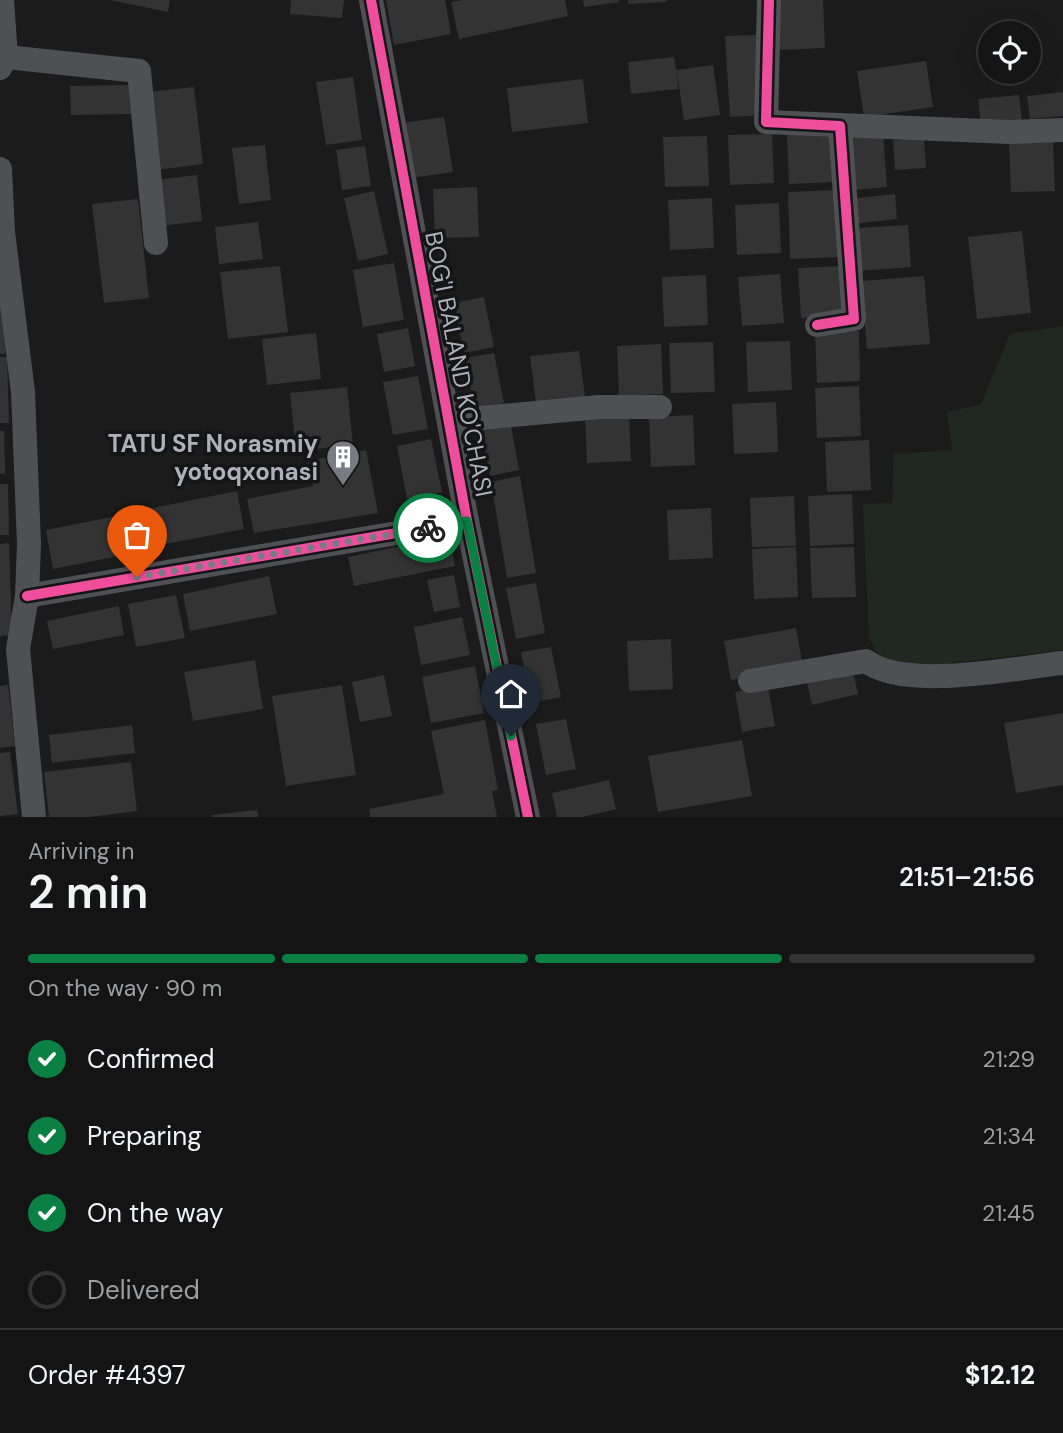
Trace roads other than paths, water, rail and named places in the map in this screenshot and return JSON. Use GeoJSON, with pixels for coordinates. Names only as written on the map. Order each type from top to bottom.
{"type":"FeatureCollection","features":[{"type":"Feature","properties":{"kind":"street"},"geometry":{"type":"LineString","coordinates":[[2,0],[3,63],[139,71],[156,243]]}},
{"type":"Feature","properties":{"kind":"street","name":"BOG'I BALAND KO'CHASI"},"geometry":{"type":"LineString","coordinates":[[371,0],[467,521],[528,817]]}},
{"type":"Feature","properties":{"kind":"street"},"geometry":{"type":"LineString","coordinates":[[769,0],[766,122],[1010,132],[1063,130]]}},
{"type":"Feature","properties":{"kind":"street"},"geometry":{"type":"LineString","coordinates":[[817,325],[854,319],[840,126]]}},
{"type":"Feature","properties":{"kind":"street"},"geometry":{"type":"LineString","coordinates":[[0,169],[3,232],[23,392],[29,544],[27,596],[9,650],[34,817]]}},
{"type":"Feature","properties":{"kind":"street"},"geometry":{"type":"LineString","coordinates":[[449,421],[599,407],[660,407]]}},
{"type":"Feature","properties":{"kind":"street"},"geometry":{"type":"LineString","coordinates":[[27,596],[467,521]]}},
{"type":"Feature","properties":{"kind":"street"},"geometry":{"type":"LineString","coordinates":[[750,681],[866,661],[877,670],[923,677],[1063,663]]}},
{"type":"Feature","properties":{"kind":"place","name":"TATU SF Norasmiy yotoqxonasi"},"geometry":{"type":"Point","coordinates":[343,487]}}]}
